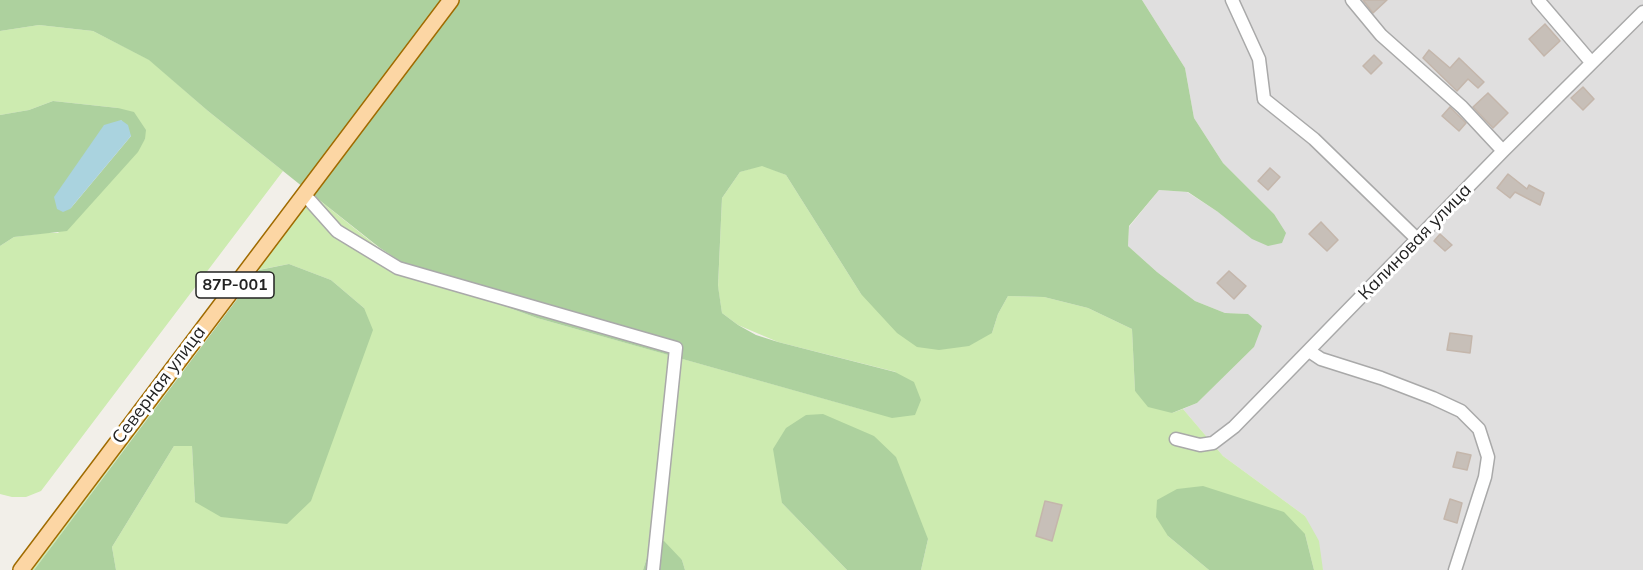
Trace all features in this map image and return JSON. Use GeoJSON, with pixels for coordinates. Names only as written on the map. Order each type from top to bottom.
{"type":"FeatureCollection","features":[{"type":"Feature","properties":{"kind":"main road","name":"Северная улица"},"geometry":{"type":"LineString","coordinates":[[21,570],[451,0]]}},
{"type":"Feature","properties":{"kind":"street"},"geometry":{"type":"LineString","coordinates":[[1232,0],[1259,59],[1264,99],[1314,139],[1417,239]]}},
{"type":"Feature","properties":{"kind":"street"},"geometry":{"type":"LineString","coordinates":[[1353,0],[1381,35],[1462,107],[1503,151]]}},
{"type":"Feature","properties":{"kind":"street"},"geometry":{"type":"LineString","coordinates":[[1538,0],[1591,62]]}},
{"type":"Feature","properties":{"kind":"street","name":"Калиновая улица"},"geometry":{"type":"LineString","coordinates":[[1176,439],[1200,445],[1213,443],[1234,427],[1503,151],[1643,12]]}},
{"type":"Feature","properties":{"kind":"street"},"geometry":{"type":"LineString","coordinates":[[304,194],[337,231],[398,268],[676,348],[653,570]]}},
{"type":"Feature","properties":{"kind":"street"},"geometry":{"type":"LineString","coordinates":[[1309,351],[1321,359],[1433,398],[1461,411],[1479,429],[1488,457],[1485,477],[1455,570]]}},
{"type":"Feature","properties":{"kind":"shaded area"},"geometry":{"type":"Polygon","coordinates":[[[1142,0],[1643,0],[1643,570],[1323,570],[1305,516],[1223,456],[1183,409],[1197,403],[1254,347],[1248,314],[1225,313],[1195,301],[1128,246],[1129,227],[1159,190],[1187,192],[1218,212],[1274,214],[1223,163],[1194,118],[1185,68],[1142,0]]]}},
{"type":"Feature","properties":{"kind":"green space"},"geometry":{"type":"Polygon","coordinates":[[[0,0],[1142,0],[1185,68],[1194,118],[1223,163],[1274,214],[1286,233],[1282,243],[1268,246],[1252,239],[1188,192],[1159,190],[1129,226],[1128,246],[1195,301],[1225,313],[1248,314],[1262,326],[1254,347],[1197,403],[1172,413],[1148,407],[1135,391],[1132,329],[1088,308],[1044,297],[1008,296],[998,314],[992,333],[969,346],[939,350],[917,347],[897,333],[861,294],[786,175],[762,166],[740,172],[722,198],[718,286],[722,313],[756,335],[895,372],[914,382],[921,400],[915,415],[892,418],[537,318],[471,294],[403,263],[380,248],[313,195],[208,111],[149,60],[93,31],[39,25],[0,31],[0,0]]]}},
{"type":"Feature","properties":{"kind":"green space"},"geometry":{"type":"Polygon","coordinates":[[[39,25],[93,31],[150,60],[208,111],[283,171],[41,491],[26,497],[12,497],[0,494],[0,246],[14,237],[58,233],[145,139],[118,108],[53,101],[29,110],[0,115],[0,31],[39,25]]]}},
{"type":"Feature","properties":{"kind":"green space"},"geometry":{"type":"Polygon","coordinates":[[[53,101],[118,108],[134,112],[146,130],[145,139],[138,152],[67,231],[14,237],[0,246],[0,115],[29,110],[53,101]],[[121,120],[70,209],[131,136],[121,120]]]}},
{"type":"Feature","properties":{"kind":"green space"},"geometry":{"type":"Polygon","coordinates":[[[762,165],[786,175],[861,294],[992,333],[998,314],[1008,296],[1044,297],[1088,308],[1132,329],[1135,391],[1172,413],[1183,409],[1223,456],[1305,516],[1319,541],[1323,570],[1314,570],[1305,534],[1168,536],[1209,570],[921,570],[928,539],[782,503],[847,570],[685,570],[682,560],[651,545],[643,570],[116,570],[112,547],[174,446],[192,446],[195,502],[364,308],[331,280],[289,264],[258,270],[34,570],[27,570],[313,195],[379,248],[403,263],[471,294],[537,318],[868,411],[896,372],[778,342],[738,325],[722,313],[718,287],[722,198],[740,172],[762,165]]]}},
{"type":"Feature","properties":{"kind":"green space"},"geometry":{"type":"Polygon","coordinates":[[[289,264],[331,280],[364,308],[373,330],[311,501],[287,524],[221,517],[195,502],[192,446],[174,446],[112,547],[116,570],[34,570],[259,270],[289,264]]]}},
{"type":"Feature","properties":{"kind":"green space"},"geometry":{"type":"Polygon","coordinates":[[[823,414],[874,436],[896,457],[928,539],[921,570],[847,570],[782,503],[773,449],[786,428],[806,415],[823,414]]]}},
{"type":"Feature","properties":{"kind":"green space"},"geometry":{"type":"Polygon","coordinates":[[[1203,486],[1284,512],[1305,534],[1314,570],[1209,570],[1168,536],[1156,517],[1157,500],[1177,489],[1203,486]]]}},
{"type":"Feature","properties":{"kind":"green space"},"geometry":{"type":"Polygon","coordinates":[[[664,541],[682,560],[685,570],[643,570],[651,545],[664,541]]]}},
{"type":"Feature","properties":{"kind":"water"},"geometry":{"type":"Polygon","coordinates":[[[121,120],[128,125],[131,136],[70,209],[63,212],[57,209],[54,197],[104,125],[121,120]]]}},
{"type":"Feature","properties":{"kind":"building"},"geometry":{"type":"Polygon","coordinates":[[[1363,0],[1387,0],[1373,13],[1363,0]]]}},
{"type":"Feature","properties":{"kind":"building"},"geometry":{"type":"Polygon","coordinates":[[[1545,24],[1560,41],[1544,56],[1529,39],[1545,24]]]}},
{"type":"Feature","properties":{"kind":"building"},"geometry":{"type":"Polygon","coordinates":[[[1429,50],[1450,68],[1459,58],[1484,82],[1478,88],[1468,79],[1457,91],[1423,58],[1429,50]]]}},
{"type":"Feature","properties":{"kind":"building"},"geometry":{"type":"Polygon","coordinates":[[[1374,55],[1382,63],[1371,74],[1363,66],[1374,55]]]}},
{"type":"Feature","properties":{"kind":"building"},"geometry":{"type":"Polygon","coordinates":[[[1583,87],[1594,99],[1583,110],[1571,98],[1583,87]]]}},
{"type":"Feature","properties":{"kind":"building"},"geometry":{"type":"Polygon","coordinates":[[[1488,93],[1508,113],[1493,128],[1473,107],[1488,93]]]}},
{"type":"Feature","properties":{"kind":"building"},"geometry":{"type":"Polygon","coordinates":[[[1450,107],[1466,123],[1459,131],[1442,116],[1450,107]]]}},
{"type":"Feature","properties":{"kind":"building"},"geometry":{"type":"Polygon","coordinates":[[[1270,168],[1280,177],[1268,190],[1258,181],[1270,168]]]}},
{"type":"Feature","properties":{"kind":"building"},"geometry":{"type":"Polygon","coordinates":[[[1508,174],[1527,189],[1529,185],[1544,193],[1540,205],[1515,192],[1510,198],[1497,188],[1508,174]]]}},
{"type":"Feature","properties":{"kind":"building"},"geometry":{"type":"Polygon","coordinates":[[[1321,222],[1338,240],[1327,251],[1309,234],[1321,222]]]}},
{"type":"Feature","properties":{"kind":"building"},"geometry":{"type":"Polygon","coordinates":[[[1440,234],[1452,245],[1445,251],[1434,241],[1440,234]]]}},
{"type":"Feature","properties":{"kind":"building"},"geometry":{"type":"Polygon","coordinates":[[[1229,271],[1246,286],[1234,299],[1217,283],[1229,271]]]}},
{"type":"Feature","properties":{"kind":"building"},"geometry":{"type":"Polygon","coordinates":[[[1450,333],[1472,336],[1470,353],[1447,350],[1450,333]]]}},
{"type":"Feature","properties":{"kind":"building"},"geometry":{"type":"Polygon","coordinates":[[[1457,452],[1471,455],[1467,470],[1453,467],[1457,452]]]}},
{"type":"Feature","properties":{"kind":"building"},"geometry":{"type":"Polygon","coordinates":[[[1450,499],[1462,503],[1457,523],[1444,519],[1450,499]]]}},
{"type":"Feature","properties":{"kind":"building"},"geometry":{"type":"Polygon","coordinates":[[[1045,501],[1062,505],[1052,541],[1036,536],[1045,501]]]}}]}
